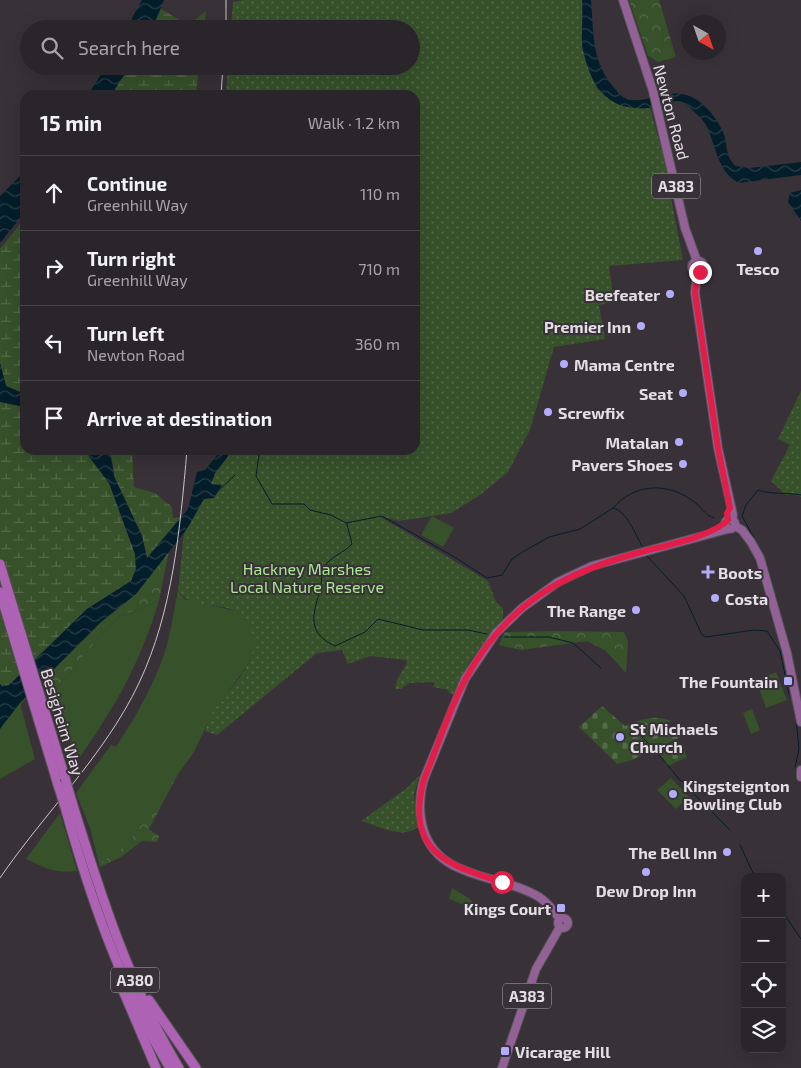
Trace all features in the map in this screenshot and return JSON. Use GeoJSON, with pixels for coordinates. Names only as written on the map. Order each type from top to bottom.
{"type":"FeatureCollection","features":[{"type":"Feature","properties":{"kind":"highway","name":"Besigheim Way"},"geometry":{"type":"LineString","coordinates":[[0,564],[61,782],[123,954]]}},
{"type":"Feature","properties":{"kind":"highway","name":"Besigheim Way"},"geometry":{"type":"LineString","coordinates":[[0,592],[46,732]]}},
{"type":"Feature","properties":{"kind":"highway","name":"Besigheim Way"},"geometry":{"type":"LineString","coordinates":[[68,804],[82,870],[107,938]]}},
{"type":"Feature","properties":{"kind":"highway","name":"A380"},"geometry":{"type":"LineString","coordinates":[[107,938],[112,963],[124,996],[156,1068]]}},
{"type":"Feature","properties":{"kind":"highway","name":"A380"},"geometry":{"type":"LineString","coordinates":[[107,938],[148,1030],[170,1068]]}},
{"type":"Feature","properties":{"kind":"highway","name":"A380"},"geometry":{"type":"LineString","coordinates":[[123,954],[156,1025],[179,1068]]}},
{"type":"Feature","properties":{"kind":"highway","name":"A380"},"geometry":{"type":"LineString","coordinates":[[123,954],[158,1015],[196,1068]]}},
{"type":"Feature","properties":{"kind":"main road","name":"Newton Road"},"geometry":{"type":"LineString","coordinates":[[623,0],[653,91],[685,228],[697,261],[692,266],[693,270],[697,273],[695,293],[718,448],[730,508],[727,513],[730,525]]}},
{"type":"Feature","properties":{"kind":"main road","name":"A383"},"geometry":{"type":"LineString","coordinates":[[502,1068],[536,969],[560,923],[539,897],[446,862],[434,851],[424,833],[419,810],[424,779],[465,679],[482,650],[515,615],[558,582],[579,572],[730,525]]}},
{"type":"Feature","properties":{"kind":"main road"},"geometry":{"type":"LineString","coordinates":[[730,525],[746,536],[757,551],[763,566],[787,653],[801,722]]}},
{"type":"Feature","properties":{"kind":"main road"},"geometry":{"type":"LineString","coordinates":[[801,770],[801,777]]}},
{"type":"Feature","properties":{"kind":"green space","name":"Hackney Marshes Local Nature Reserve"},"geometry":{"type":"Polygon","coordinates":[[[243,0],[582,0],[582,47],[597,89],[618,104],[650,108],[673,190],[670,193],[683,260],[609,266],[614,302],[599,305],[605,339],[554,347],[530,430],[508,472],[480,495],[451,513],[399,521],[379,516],[488,581],[496,602],[503,608],[503,619],[471,660],[454,695],[449,693],[448,690],[434,687],[434,682],[409,683],[401,689],[395,689],[397,680],[407,663],[406,660],[370,656],[348,664],[342,650],[317,653],[217,735],[205,731],[212,713],[245,670],[251,658],[254,646],[252,633],[245,621],[232,610],[188,600],[178,591],[184,532],[204,499],[222,486],[211,484],[215,473],[229,455],[420,455],[420,90],[226,90],[227,75],[420,75],[420,20],[232,20],[233,2],[243,0]]]}},
{"type":"Feature","properties":{"kind":"green space"},"geometry":{"type":"Polygon","coordinates":[[[629,0],[659,0],[676,57],[658,62],[648,56],[629,0]]]}},
{"type":"Feature","properties":{"kind":"green space"},"geometry":{"type":"Polygon","coordinates":[[[161,9],[180,20],[156,20],[161,9]]]}},
{"type":"Feature","properties":{"kind":"green space"},"geometry":{"type":"Polygon","coordinates":[[[206,11],[205,20],[194,20],[206,11]]]}},
{"type":"Feature","properties":{"kind":"green space"},"geometry":{"type":"Polygon","coordinates":[[[124,75],[198,75],[197,90],[114,90],[124,75]]]}},
{"type":"Feature","properties":{"kind":"green space"},"geometry":{"type":"Polygon","coordinates":[[[20,224],[20,392],[6,386],[0,363],[0,249],[20,224]]]}},
{"type":"Feature","properties":{"kind":"green space"},"geometry":{"type":"Polygon","coordinates":[[[801,391],[801,497],[793,494],[786,495],[771,481],[790,445],[778,439],[801,391]]]}},
{"type":"Feature","properties":{"kind":"green space"},"geometry":{"type":"Polygon","coordinates":[[[0,402],[20,406],[20,455],[88,455],[109,483],[135,554],[136,569],[131,581],[87,609],[27,667],[34,689],[0,729],[0,402]]]}},
{"type":"Feature","properties":{"kind":"green space"},"geometry":{"type":"Polygon","coordinates":[[[105,455],[132,455],[134,487],[155,493],[172,507],[173,518],[181,517],[147,558],[142,536],[114,476],[113,464],[105,455]]]}},
{"type":"Feature","properties":{"kind":"green space"},"geometry":{"type":"Polygon","coordinates":[[[432,516],[454,528],[443,547],[421,535],[432,516]]]}},
{"type":"Feature","properties":{"kind":"green space"},"geometry":{"type":"Polygon","coordinates":[[[169,551],[159,601],[120,616],[108,627],[51,695],[44,679],[101,622],[136,594],[169,551]]]}},
{"type":"Feature","properties":{"kind":"green space"},"geometry":{"type":"Polygon","coordinates":[[[178,591],[184,599],[236,611],[249,625],[254,637],[254,650],[247,666],[212,714],[194,752],[127,846],[99,864],[90,828],[76,793],[111,745],[116,747],[146,696],[164,655],[178,591]]]}},
{"type":"Feature","properties":{"kind":"green space"},"geometry":{"type":"Polygon","coordinates":[[[159,601],[135,665],[115,703],[78,760],[51,695],[108,627],[120,616],[159,601]]]}},
{"type":"Feature","properties":{"kind":"green space"},"geometry":{"type":"Polygon","coordinates":[[[505,632],[624,632],[628,641],[626,673],[606,651],[587,641],[521,650],[499,645],[505,632]]]}},
{"type":"Feature","properties":{"kind":"green space"},"geometry":{"type":"Polygon","coordinates":[[[776,672],[787,700],[766,708],[756,680],[776,672]]]}},
{"type":"Feature","properties":{"kind":"green space"},"geometry":{"type":"Polygon","coordinates":[[[20,703],[35,759],[0,779],[0,729],[20,703]]]}},
{"type":"Feature","properties":{"kind":"green space"},"geometry":{"type":"Polygon","coordinates":[[[602,706],[625,726],[642,719],[659,718],[671,721],[668,723],[672,729],[680,729],[687,734],[632,760],[617,764],[579,727],[602,706]]]}},
{"type":"Feature","properties":{"kind":"green space"},"geometry":{"type":"Polygon","coordinates":[[[752,709],[760,730],[751,734],[743,713],[752,709]]]}},
{"type":"Feature","properties":{"kind":"green space"},"geometry":{"type":"Polygon","coordinates":[[[681,743],[687,757],[668,766],[657,752],[681,743]]]}},
{"type":"Feature","properties":{"kind":"green space"},"geometry":{"type":"Polygon","coordinates":[[[178,774],[149,829],[159,836],[157,842],[142,841],[121,857],[100,867],[99,864],[127,845],[178,774]]]}},
{"type":"Feature","properties":{"kind":"green space"},"geometry":{"type":"Polygon","coordinates":[[[419,776],[414,795],[418,827],[412,831],[398,832],[361,821],[407,788],[419,776]]]}},
{"type":"Feature","properties":{"kind":"green space","name":"Kingsteignton Bowling Club"},"geometry":{"type":"Polygon","coordinates":[[[671,778],[689,797],[676,809],[657,790],[671,778]]]}},
{"type":"Feature","properties":{"kind":"green space"},"geometry":{"type":"Polygon","coordinates":[[[60,813],[77,871],[63,872],[51,870],[26,859],[60,813]]]}},
{"type":"Feature","properties":{"kind":"green space"},"geometry":{"type":"Polygon","coordinates":[[[452,888],[470,899],[480,911],[449,899],[452,888]]]}},
{"type":"Feature","properties":{"kind":"water"},"geometry":{"type":"Polygon","coordinates":[[[142,0],[164,0],[156,20],[131,20],[142,0]]]}},
{"type":"Feature","properties":{"kind":"water"},"geometry":{"type":"Polygon","coordinates":[[[582,0],[591,0],[595,47],[598,58],[607,79],[622,96],[630,100],[674,94],[691,97],[704,105],[716,120],[725,136],[730,159],[736,166],[749,168],[801,162],[801,175],[739,183],[726,172],[704,122],[684,103],[674,101],[649,108],[634,108],[622,106],[603,94],[591,75],[583,50],[582,0]]]}},
{"type":"Feature","properties":{"kind":"water"},"geometry":{"type":"Polygon","coordinates":[[[100,75],[124,75],[114,90],[91,90],[100,75]]]}},
{"type":"Feature","properties":{"kind":"water"},"geometry":{"type":"Polygon","coordinates":[[[20,176],[20,218],[0,243],[0,196],[20,176]]]}},
{"type":"Feature","properties":{"kind":"water"},"geometry":{"type":"Polygon","coordinates":[[[801,190],[801,221],[788,202],[790,193],[801,190]]]}},
{"type":"Feature","properties":{"kind":"water"},"geometry":{"type":"Polygon","coordinates":[[[0,363],[6,386],[20,392],[20,406],[0,402],[0,363]]]}},
{"type":"Feature","properties":{"kind":"water"},"geometry":{"type":"Polygon","coordinates":[[[88,455],[111,456],[114,476],[142,536],[147,558],[188,509],[197,472],[205,470],[217,455],[229,455],[215,473],[211,484],[222,485],[214,498],[204,499],[187,529],[136,594],[101,622],[20,703],[0,729],[0,684],[2,686],[9,685],[87,609],[131,581],[136,569],[135,554],[109,483],[88,455]]]}},
{"type":"Feature","properties":{"kind":"waterway"},"geometry":{"type":"LineString","coordinates":[[259,455],[256,476],[272,504],[304,504],[310,510],[331,515],[346,523],[382,516],[487,578],[502,575],[512,559],[549,537],[580,529],[613,508],[626,518],[642,546]]}},
{"type":"Feature","properties":{"kind":"waterway"},"geometry":{"type":"LineString","coordinates":[[216,493],[235,475]]}},
{"type":"Feature","properties":{"kind":"waterway"},"geometry":{"type":"LineString","coordinates":[[613,508],[631,494],[641,490],[662,488],[683,495],[714,518]]}},
{"type":"Feature","properties":{"kind":"waterway"},"geometry":{"type":"LineString","coordinates":[[761,551],[742,516],[746,505],[758,490],[801,495]]}},
{"type":"Feature","properties":{"kind":"waterway"},"geometry":{"type":"LineString","coordinates":[[347,524],[352,544],[330,560],[324,567],[315,607],[314,622],[316,629],[319,635],[326,641],[335,646],[365,632],[378,619],[423,630],[468,630],[487,634]]}},
{"type":"Feature","properties":{"kind":"waterway"},"geometry":{"type":"LineString","coordinates":[[647,556],[684,596],[702,635],[706,637],[754,630],[767,631],[780,651],[789,694]]}},
{"type":"Feature","properties":{"kind":"waterway"},"geometry":{"type":"LineString","coordinates":[[504,637],[549,637],[573,643],[601,668]]}},
{"type":"Feature","properties":{"kind":"waterway"},"geometry":{"type":"LineString","coordinates":[[795,767],[799,749],[796,719]]}},
{"type":"Feature","properties":{"kind":"waterway"},"geometry":{"type":"LineString","coordinates":[[633,728],[654,749]]}},
{"type":"Feature","properties":{"kind":"waterway"},"geometry":{"type":"LineString","coordinates":[[657,752],[678,778],[730,830]]}},
{"type":"Feature","properties":{"kind":"waterway"},"geometry":{"type":"LineString","coordinates":[[740,845],[753,873]]}},
{"type":"Feature","properties":{"kind":"waterway"},"geometry":{"type":"LineString","coordinates":[[786,917],[801,939]]}},
{"type":"Feature","properties":{"kind":"railway"},"geometry":{"type":"LineString","coordinates":[[226,0],[226,20]]}},
{"type":"Feature","properties":{"kind":"railway"},"geometry":{"type":"LineString","coordinates":[[221,90],[222,75]]}},
{"type":"Feature","properties":{"kind":"railway"},"geometry":{"type":"LineString","coordinates":[[0,878],[109,735],[139,683],[151,656],[160,627],[173,569],[186,455]]}},
{"type":"Feature","properties":{"kind":"place","name":"Tesco"},"geometry":{"type":"Point","coordinates":[758,251]}},
{"type":"Feature","properties":{"kind":"place","name":"Beefeater"},"geometry":{"type":"Point","coordinates":[670,294]}},
{"type":"Feature","properties":{"kind":"place","name":"Premier Inn"},"geometry":{"type":"Point","coordinates":[641,326]}},
{"type":"Feature","properties":{"kind":"place","name":"Mama Centre"},"geometry":{"type":"Point","coordinates":[564,364]}},
{"type":"Feature","properties":{"kind":"place","name":"Seat"},"geometry":{"type":"Point","coordinates":[683,393]}},
{"type":"Feature","properties":{"kind":"place","name":"Screwfix"},"geometry":{"type":"Point","coordinates":[548,412]}},
{"type":"Feature","properties":{"kind":"place","name":"Matalan"},"geometry":{"type":"Point","coordinates":[679,442]}},
{"type":"Feature","properties":{"kind":"place","name":"Pavers Shoes"},"geometry":{"type":"Point","coordinates":[683,464]}},
{"type":"Feature","properties":{"kind":"place","name":"Boots"},"geometry":{"type":"Point","coordinates":[708,572]}},
{"type":"Feature","properties":{"kind":"place","name":"Costa"},"geometry":{"type":"Point","coordinates":[715,598]}},
{"type":"Feature","properties":{"kind":"place","name":"The Range"},"geometry":{"type":"Point","coordinates":[636,610]}},
{"type":"Feature","properties":{"kind":"place","name":"The Fountain"},"geometry":{"type":"Point","coordinates":[788,681]}},
{"type":"Feature","properties":{"kind":"place","name":"St Michaels Church"},"geometry":{"type":"Point","coordinates":[620,737]}},
{"type":"Feature","properties":{"kind":"place","name":"Kingsteignton Bowling Club"},"geometry":{"type":"Point","coordinates":[673,794]}},
{"type":"Feature","properties":{"kind":"place","name":"The Bell Inn"},"geometry":{"type":"Point","coordinates":[727,852]}},
{"type":"Feature","properties":{"kind":"place","name":"Dew Drop Inn"},"geometry":{"type":"Point","coordinates":[646,872]}},
{"type":"Feature","properties":{"kind":"place","name":"Kings Court"},"geometry":{"type":"Point","coordinates":[561,908]}},
{"type":"Feature","properties":{"kind":"place","name":"Vicarage Hill"},"geometry":{"type":"Point","coordinates":[505,1051]}},
{"type":"Feature","properties":{"kind":"route"},"geometry":{"type":"LineString","coordinates":[[502,882],[469,872],[446,862],[434,851],[424,833],[419,810],[424,779],[465,679],[482,650],[496,633],[522,608],[558,582],[592,566],[704,534],[725,525],[728,520],[727,513],[730,508],[718,448],[695,293],[697,273],[700,272]]}}]}
